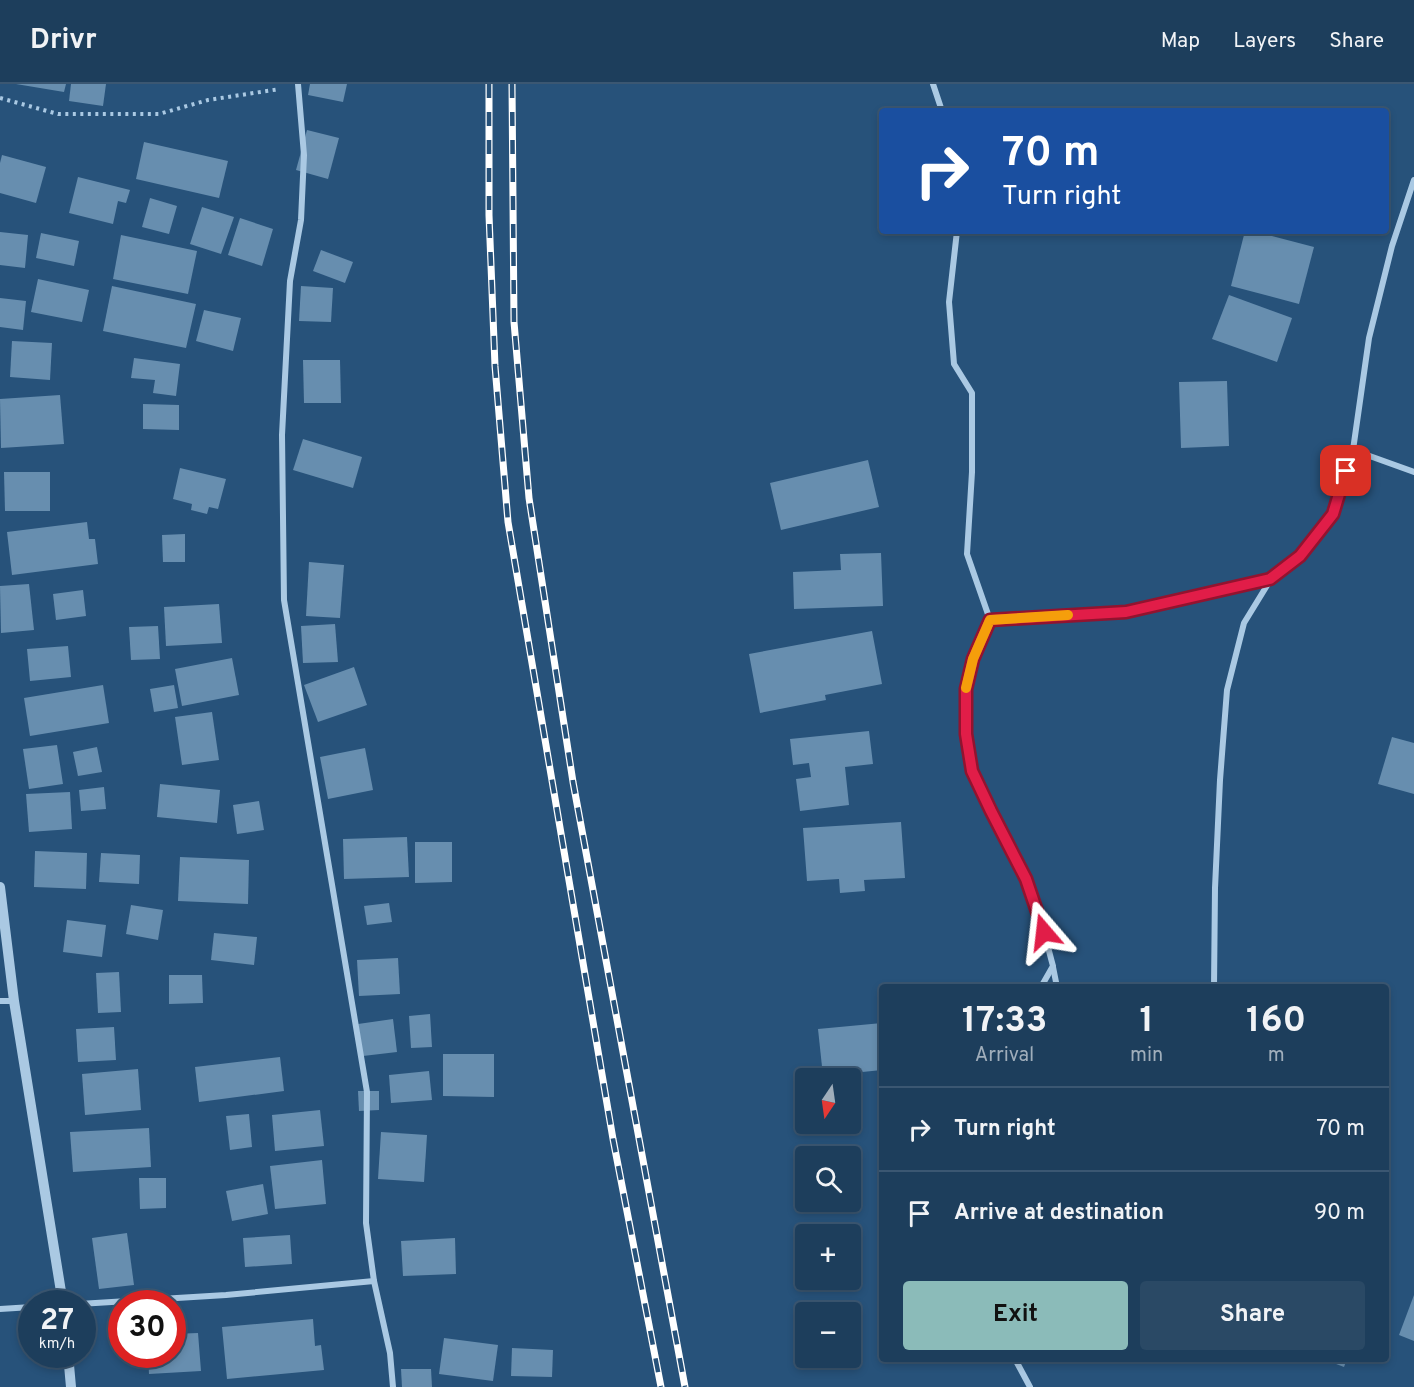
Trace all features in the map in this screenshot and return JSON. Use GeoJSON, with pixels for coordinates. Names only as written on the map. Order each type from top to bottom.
{"type":"FeatureCollection","features":[{"type":"Feature","properties":{"kind":"street"},"geometry":{"type":"LineString","coordinates":[[933,84],[941,108]]}},
{"type":"Feature","properties":{"kind":"street"},"geometry":{"type":"LineString","coordinates":[[298,85],[304,155],[301,220],[290,281],[282,435],[284,600],[368,1092],[366,1223],[374,1281],[390,1353],[393,1387]]}},
{"type":"Feature","properties":{"kind":"street"},"geometry":{"type":"LineString","coordinates":[[1214,984],[1219,813],[1227,690],[1244,622],[1270,579],[1300,556],[1333,514],[1353,450],[1369,338],[1392,246],[1414,180]]}},
{"type":"Feature","properties":{"kind":"street"},"geometry":{"type":"LineString","coordinates":[[957,234],[949,302],[954,364],[972,393],[972,472],[968,554],[990,620],[973,659],[966,689],[966,734],[972,771],[1026,879],[1039,915],[1056,984]]}},
{"type":"Feature","properties":{"kind":"street"},"geometry":{"type":"LineString","coordinates":[[1353,450],[1414,472]]}},
{"type":"Feature","properties":{"kind":"street"},"geometry":{"type":"LineString","coordinates":[[990,620],[1126,612],[1270,579]]}},
{"type":"Feature","properties":{"kind":"street"},"geometry":{"type":"LineString","coordinates":[[0,887],[14,1001],[61,1290]]}},
{"type":"Feature","properties":{"kind":"street"},"geometry":{"type":"LineString","coordinates":[[1043,984],[1053,966]]}},
{"type":"Feature","properties":{"kind":"street"},"geometry":{"type":"LineString","coordinates":[[0,1001],[14,1001]]}},
{"type":"Feature","properties":{"kind":"street"},"geometry":{"type":"LineString","coordinates":[[96,1303],[226,1295],[374,1281]]}},
{"type":"Feature","properties":{"kind":"street"},"geometry":{"type":"LineString","coordinates":[[0,1309],[18,1307]]}},
{"type":"Feature","properties":{"kind":"street"},"geometry":{"type":"LineString","coordinates":[[1016,1362],[1030,1387]]}},
{"type":"Feature","properties":{"kind":"street"},"geometry":{"type":"LineString","coordinates":[[69,1368],[71,1387]]}},
{"type":"Feature","properties":{"kind":"path"},"geometry":{"type":"LineString","coordinates":[[0,98],[58,114],[159,114],[208,99],[298,85]]}},
{"type":"Feature","properties":{"kind":"building"},"geometry":{"type":"Polygon","coordinates":[[[16,84],[66,84],[64,92],[16,84]]]}},
{"type":"Feature","properties":{"kind":"building"},"geometry":{"type":"Polygon","coordinates":[[[71,84],[106,84],[103,106],[69,101],[71,84]]]}},
{"type":"Feature","properties":{"kind":"building"},"geometry":{"type":"Polygon","coordinates":[[[310,84],[347,84],[343,102],[308,95],[310,84]]]}},
{"type":"Feature","properties":{"kind":"building"},"geometry":{"type":"Polygon","coordinates":[[[307,130],[339,138],[328,179],[296,170],[307,130]]]}},
{"type":"Feature","properties":{"kind":"building"},"geometry":{"type":"Polygon","coordinates":[[[144,142],[228,161],[219,198],[136,179],[144,142]]]}},
{"type":"Feature","properties":{"kind":"building"},"geometry":{"type":"Polygon","coordinates":[[[2,155],[46,167],[36,203],[0,193],[2,155]]]}},
{"type":"Feature","properties":{"kind":"building"},"geometry":{"type":"Polygon","coordinates":[[[78,177],[130,190],[126,203],[118,201],[113,224],[69,213],[78,177]]]}},
{"type":"Feature","properties":{"kind":"building"},"geometry":{"type":"Polygon","coordinates":[[[150,198],[177,206],[169,234],[142,227],[150,198]]]}},
{"type":"Feature","properties":{"kind":"building"},"geometry":{"type":"Polygon","coordinates":[[[202,207],[234,217],[221,254],[190,244],[202,207]]]}},
{"type":"Feature","properties":{"kind":"building"},"geometry":{"type":"Polygon","coordinates":[[[240,218],[273,229],[262,266],[228,255],[240,218]]]}},
{"type":"Feature","properties":{"kind":"building"},"geometry":{"type":"Polygon","coordinates":[[[0,232],[28,235],[25,268],[0,265],[0,232]]]}},
{"type":"Feature","properties":{"kind":"building"},"geometry":{"type":"Polygon","coordinates":[[[41,233],[79,241],[74,266],[36,258],[41,233]]]}},
{"type":"Feature","properties":{"kind":"building"},"geometry":{"type":"Polygon","coordinates":[[[1244,234],[1264,234],[1314,247],[1299,304],[1231,286],[1244,234]]]}},
{"type":"Feature","properties":{"kind":"building"},"geometry":{"type":"Polygon","coordinates":[[[121,235],[197,251],[188,294],[113,279],[121,235]]]}},
{"type":"Feature","properties":{"kind":"building"},"geometry":{"type":"Polygon","coordinates":[[[321,250],[353,262],[345,283],[313,271],[321,250]]]}},
{"type":"Feature","properties":{"kind":"building"},"geometry":{"type":"Polygon","coordinates":[[[38,279],[89,290],[82,322],[31,312],[38,279]]]}},
{"type":"Feature","properties":{"kind":"building"},"geometry":{"type":"Polygon","coordinates":[[[112,286],[196,304],[186,348],[103,331],[112,286]]]}},
{"type":"Feature","properties":{"kind":"building"},"geometry":{"type":"Polygon","coordinates":[[[301,286],[333,288],[331,322],[299,321],[301,286]]]}},
{"type":"Feature","properties":{"kind":"building"},"geometry":{"type":"Polygon","coordinates":[[[1229,295],[1292,318],[1277,362],[1212,339],[1229,295]]]}},
{"type":"Feature","properties":{"kind":"building"},"geometry":{"type":"Polygon","coordinates":[[[0,298],[26,301],[23,330],[0,327],[0,298]]]}},
{"type":"Feature","properties":{"kind":"building"},"geometry":{"type":"Polygon","coordinates":[[[204,310],[241,318],[233,351],[196,341],[204,310]]]}},
{"type":"Feature","properties":{"kind":"building"},"geometry":{"type":"Polygon","coordinates":[[[12,341],[52,343],[50,380],[10,377],[12,341]]]}},
{"type":"Feature","properties":{"kind":"building"},"geometry":{"type":"Polygon","coordinates":[[[134,358],[180,364],[176,396],[153,393],[155,380],[131,378],[134,358]]]}},
{"type":"Feature","properties":{"kind":"building"},"geometry":{"type":"Polygon","coordinates":[[[303,360],[340,360],[341,403],[304,403],[303,360]]]}},
{"type":"Feature","properties":{"kind":"building"},"geometry":{"type":"Polygon","coordinates":[[[1227,381],[1229,446],[1181,448],[1179,382],[1227,381]]]}},
{"type":"Feature","properties":{"kind":"building"},"geometry":{"type":"Polygon","coordinates":[[[60,395],[64,444],[1,448],[0,399],[60,395]]]}},
{"type":"Feature","properties":{"kind":"building"},"geometry":{"type":"Polygon","coordinates":[[[143,404],[179,405],[179,430],[143,429],[143,404]]]}},
{"type":"Feature","properties":{"kind":"building"},"geometry":{"type":"Polygon","coordinates":[[[303,439],[362,457],[353,488],[293,470],[303,439]]]}},
{"type":"Feature","properties":{"kind":"building"},"geometry":{"type":"Polygon","coordinates":[[[868,460],[879,507],[781,530],[770,483],[868,460]]]}},
{"type":"Feature","properties":{"kind":"building"},"geometry":{"type":"Polygon","coordinates":[[[180,468],[226,479],[218,509],[209,507],[207,514],[191,510],[192,504],[173,499],[180,468]]]}},
{"type":"Feature","properties":{"kind":"building"},"geometry":{"type":"Polygon","coordinates":[[[4,472],[50,472],[50,511],[5,511],[4,472]]]}},
{"type":"Feature","properties":{"kind":"building"},"geometry":{"type":"Polygon","coordinates":[[[87,522],[89,539],[95,539],[98,564],[12,575],[7,532],[87,522]]]}},
{"type":"Feature","properties":{"kind":"building"},"geometry":{"type":"Polygon","coordinates":[[[185,534],[185,562],[163,562],[162,535],[185,534]]]}},
{"type":"Feature","properties":{"kind":"building"},"geometry":{"type":"Polygon","coordinates":[[[881,553],[883,606],[794,609],[793,572],[841,570],[840,554],[881,553]]]}},
{"type":"Feature","properties":{"kind":"building"},"geometry":{"type":"Polygon","coordinates":[[[309,562],[344,565],[340,618],[306,616],[309,562]]]}},
{"type":"Feature","properties":{"kind":"building"},"geometry":{"type":"Polygon","coordinates":[[[29,584],[34,630],[1,633],[0,586],[29,584]]]}},
{"type":"Feature","properties":{"kind":"building"},"geometry":{"type":"Polygon","coordinates":[[[83,590],[86,616],[56,620],[53,594],[83,590]]]}},
{"type":"Feature","properties":{"kind":"building"},"geometry":{"type":"Polygon","coordinates":[[[219,604],[222,643],[166,646],[164,607],[219,604]]]}},
{"type":"Feature","properties":{"kind":"building"},"geometry":{"type":"Polygon","coordinates":[[[335,624],[338,662],[303,663],[301,626],[335,624]]]}},
{"type":"Feature","properties":{"kind":"building"},"geometry":{"type":"Polygon","coordinates":[[[158,626],[160,659],[131,660],[129,627],[158,626]]]}},
{"type":"Feature","properties":{"kind":"building"},"geometry":{"type":"Polygon","coordinates":[[[872,631],[882,684],[825,695],[826,700],[760,713],[749,654],[872,631]]]}},
{"type":"Feature","properties":{"kind":"building"},"geometry":{"type":"Polygon","coordinates":[[[68,646],[71,677],[30,681],[27,649],[68,646]]]}},
{"type":"Feature","properties":{"kind":"building"},"geometry":{"type":"Polygon","coordinates":[[[232,658],[239,695],[182,706],[175,669],[232,658]]]}},
{"type":"Feature","properties":{"kind":"building"},"geometry":{"type":"Polygon","coordinates":[[[354,667],[367,705],[318,722],[304,685],[354,667]]]}},
{"type":"Feature","properties":{"kind":"building"},"geometry":{"type":"Polygon","coordinates":[[[103,685],[109,723],[30,736],[24,698],[103,685]]]}},
{"type":"Feature","properties":{"kind":"building"},"geometry":{"type":"Polygon","coordinates":[[[174,685],[178,708],[154,712],[150,689],[174,685]]]}},
{"type":"Feature","properties":{"kind":"building"},"geometry":{"type":"Polygon","coordinates":[[[212,712],[219,760],[182,765],[175,717],[212,712]]]}},
{"type":"Feature","properties":{"kind":"building"},"geometry":{"type":"Polygon","coordinates":[[[869,731],[873,764],[845,767],[849,805],[800,811],[796,779],[811,777],[809,763],[793,765],[790,739],[869,731]]]}},
{"type":"Feature","properties":{"kind":"building"},"geometry":{"type":"Polygon","coordinates":[[[1392,737],[1414,743],[1414,794],[1378,784],[1392,737]]]}},
{"type":"Feature","properties":{"kind":"building"},"geometry":{"type":"Polygon","coordinates":[[[57,745],[63,784],[29,789],[23,749],[57,745]]]}},
{"type":"Feature","properties":{"kind":"building"},"geometry":{"type":"Polygon","coordinates":[[[97,747],[102,772],[78,776],[73,752],[97,747]]]}},
{"type":"Feature","properties":{"kind":"building"},"geometry":{"type":"Polygon","coordinates":[[[365,748],[373,790],[328,799],[320,757],[365,748]]]}},
{"type":"Feature","properties":{"kind":"building"},"geometry":{"type":"Polygon","coordinates":[[[160,784],[220,790],[217,823],[157,817],[160,784]]]}},
{"type":"Feature","properties":{"kind":"building"},"geometry":{"type":"Polygon","coordinates":[[[104,787],[106,809],[81,811],[79,790],[104,787]]]}},
{"type":"Feature","properties":{"kind":"building"},"geometry":{"type":"Polygon","coordinates":[[[70,792],[72,829],[29,832],[26,794],[70,792]]]}},
{"type":"Feature","properties":{"kind":"building"},"geometry":{"type":"Polygon","coordinates":[[[259,801],[264,830],[237,834],[233,805],[259,801]]]}},
{"type":"Feature","properties":{"kind":"building"},"geometry":{"type":"Polygon","coordinates":[[[901,822],[905,878],[864,880],[865,891],[840,893],[839,879],[807,881],[803,828],[901,822]]]}},
{"type":"Feature","properties":{"kind":"building"},"geometry":{"type":"Polygon","coordinates":[[[407,837],[409,877],[344,879],[343,839],[407,837]]]}},
{"type":"Feature","properties":{"kind":"building"},"geometry":{"type":"Polygon","coordinates":[[[415,842],[452,842],[452,882],[415,883],[415,842]]]}},
{"type":"Feature","properties":{"kind":"building"},"geometry":{"type":"Polygon","coordinates":[[[35,851],[87,853],[86,889],[34,887],[35,851]]]}},
{"type":"Feature","properties":{"kind":"building"},"geometry":{"type":"Polygon","coordinates":[[[101,853],[140,855],[139,884],[99,882],[101,853]]]}},
{"type":"Feature","properties":{"kind":"building"},"geometry":{"type":"Polygon","coordinates":[[[180,857],[249,860],[248,904],[178,901],[180,857]]]}},
{"type":"Feature","properties":{"kind":"building"},"geometry":{"type":"Polygon","coordinates":[[[389,903],[392,922],[367,925],[364,906],[389,903]]]}},
{"type":"Feature","properties":{"kind":"building"},"geometry":{"type":"Polygon","coordinates":[[[131,905],[163,910],[158,940],[126,934],[131,905]]]}},
{"type":"Feature","properties":{"kind":"building"},"geometry":{"type":"Polygon","coordinates":[[[67,920],[106,925],[102,957],[63,952],[67,920]]]}},
{"type":"Feature","properties":{"kind":"building"},"geometry":{"type":"Polygon","coordinates":[[[214,933],[257,937],[254,965],[211,960],[214,933]]]}},
{"type":"Feature","properties":{"kind":"building"},"geometry":{"type":"Polygon","coordinates":[[[398,958],[400,994],[359,996],[357,960],[398,958]]]}},
{"type":"Feature","properties":{"kind":"building"},"geometry":{"type":"Polygon","coordinates":[[[119,972],[121,1012],[98,1013],[96,973],[119,972]]]}},
{"type":"Feature","properties":{"kind":"building"},"geometry":{"type":"Polygon","coordinates":[[[169,975],[202,975],[203,1003],[169,1004],[169,975]]]}},
{"type":"Feature","properties":{"kind":"building"},"geometry":{"type":"Polygon","coordinates":[[[430,1014],[432,1047],[411,1048],[409,1016],[430,1014]]]}},
{"type":"Feature","properties":{"kind":"building"},"geometry":{"type":"Polygon","coordinates":[[[393,1019],[397,1052],[363,1056],[358,1024],[393,1019]]]}},
{"type":"Feature","properties":{"kind":"building"},"geometry":{"type":"Polygon","coordinates":[[[879,1023],[879,1070],[861,1072],[861,1068],[822,1068],[818,1029],[879,1023]]]}},
{"type":"Feature","properties":{"kind":"building"},"geometry":{"type":"Polygon","coordinates":[[[114,1027],[116,1060],[78,1062],[76,1029],[114,1027]]]}},
{"type":"Feature","properties":{"kind":"building"},"geometry":{"type":"Polygon","coordinates":[[[443,1054],[494,1054],[494,1097],[443,1096],[443,1054]]]}},
{"type":"Feature","properties":{"kind":"building"},"geometry":{"type":"Polygon","coordinates":[[[280,1057],[284,1091],[199,1102],[195,1067],[280,1057]]]}},
{"type":"Feature","properties":{"kind":"building"},"geometry":{"type":"Polygon","coordinates":[[[138,1069],[141,1110],[85,1115],[82,1074],[138,1069]]]}},
{"type":"Feature","properties":{"kind":"building"},"geometry":{"type":"Polygon","coordinates":[[[429,1071],[432,1100],[391,1103],[389,1075],[429,1071]]]}},
{"type":"Feature","properties":{"kind":"building"},"geometry":{"type":"Polygon","coordinates":[[[358,1091],[379,1091],[379,1110],[359,1111],[358,1091]]]}},
{"type":"Feature","properties":{"kind":"building"},"geometry":{"type":"Polygon","coordinates":[[[320,1110],[324,1146],[275,1151],[272,1115],[320,1110]]]}},
{"type":"Feature","properties":{"kind":"building"},"geometry":{"type":"Polygon","coordinates":[[[249,1114],[252,1147],[230,1150],[226,1116],[249,1114]]]}},
{"type":"Feature","properties":{"kind":"building"},"geometry":{"type":"Polygon","coordinates":[[[149,1128],[151,1167],[73,1172],[70,1132],[149,1128]]]}},
{"type":"Feature","properties":{"kind":"building"},"geometry":{"type":"Polygon","coordinates":[[[381,1132],[427,1135],[424,1182],[378,1179],[381,1132]]]}},
{"type":"Feature","properties":{"kind":"building"},"geometry":{"type":"Polygon","coordinates":[[[322,1160],[326,1204],[275,1209],[270,1166],[322,1160]]]}},
{"type":"Feature","properties":{"kind":"building"},"geometry":{"type":"Polygon","coordinates":[[[139,1178],[166,1178],[166,1208],[140,1209],[139,1178]]]}},
{"type":"Feature","properties":{"kind":"building"},"geometry":{"type":"Polygon","coordinates":[[[263,1184],[268,1214],[232,1221],[226,1191],[263,1184]]]}},
{"type":"Feature","properties":{"kind":"building"},"geometry":{"type":"Polygon","coordinates":[[[127,1233],[134,1285],[99,1289],[92,1238],[127,1233]]]}},
{"type":"Feature","properties":{"kind":"building"},"geometry":{"type":"Polygon","coordinates":[[[290,1235],[292,1264],[245,1267],[243,1238],[290,1235]]]}},
{"type":"Feature","properties":{"kind":"building"},"geometry":{"type":"Polygon","coordinates":[[[455,1238],[456,1274],[403,1276],[401,1241],[455,1238]]]}},
{"type":"Feature","properties":{"kind":"building"},"geometry":{"type":"Polygon","coordinates":[[[1414,1295],[1414,1341],[1399,1335],[1414,1295]]]}},
{"type":"Feature","properties":{"kind":"building"},"geometry":{"type":"Polygon","coordinates":[[[313,1319],[315,1346],[321,1345],[324,1370],[227,1379],[222,1327],[313,1319]]]}},
{"type":"Feature","properties":{"kind":"building"},"geometry":{"type":"Polygon","coordinates":[[[186,1333],[198,1333],[201,1371],[149,1374],[149,1368],[186,1368],[186,1333]]]}},
{"type":"Feature","properties":{"kind":"building"},"geometry":{"type":"Polygon","coordinates":[[[444,1338],[498,1345],[493,1381],[439,1374],[444,1338]]]}},
{"type":"Feature","properties":{"kind":"building"},"geometry":{"type":"Polygon","coordinates":[[[512,1348],[553,1350],[552,1377],[511,1376],[512,1348]]]}},
{"type":"Feature","properties":{"kind":"building"},"geometry":{"type":"Polygon","coordinates":[[[1331,1362],[1346,1362],[1344,1367],[1331,1362]]]}},
{"type":"Feature","properties":{"kind":"building"},"geometry":{"type":"Polygon","coordinates":[[[401,1369],[431,1369],[432,1387],[402,1387],[401,1369]]]}},
{"type":"Feature","properties":{"kind":"railway"},"geometry":{"type":"LineString","coordinates":[[489,84],[489,215],[495,366],[508,522],[613,1139],[661,1387]]}},
{"type":"Feature","properties":{"kind":"railway"},"geometry":{"type":"LineString","coordinates":[[512,84],[514,322],[529,498],[573,782],[685,1387]]}},
{"type":"Feature","properties":{"kind":"slow traffic"},"geometry":{"type":"LineString","coordinates":[[966,688],[973,659],[990,620],[1068,615]]}},
{"type":"Feature","properties":{"kind":"route"},"geometry":{"type":"LineString","coordinates":[[1044,932],[1026,879],[972,771],[966,734],[966,689],[973,659],[990,620],[1126,612],[1270,579],[1300,556],[1333,514],[1346,471]]}}]}
